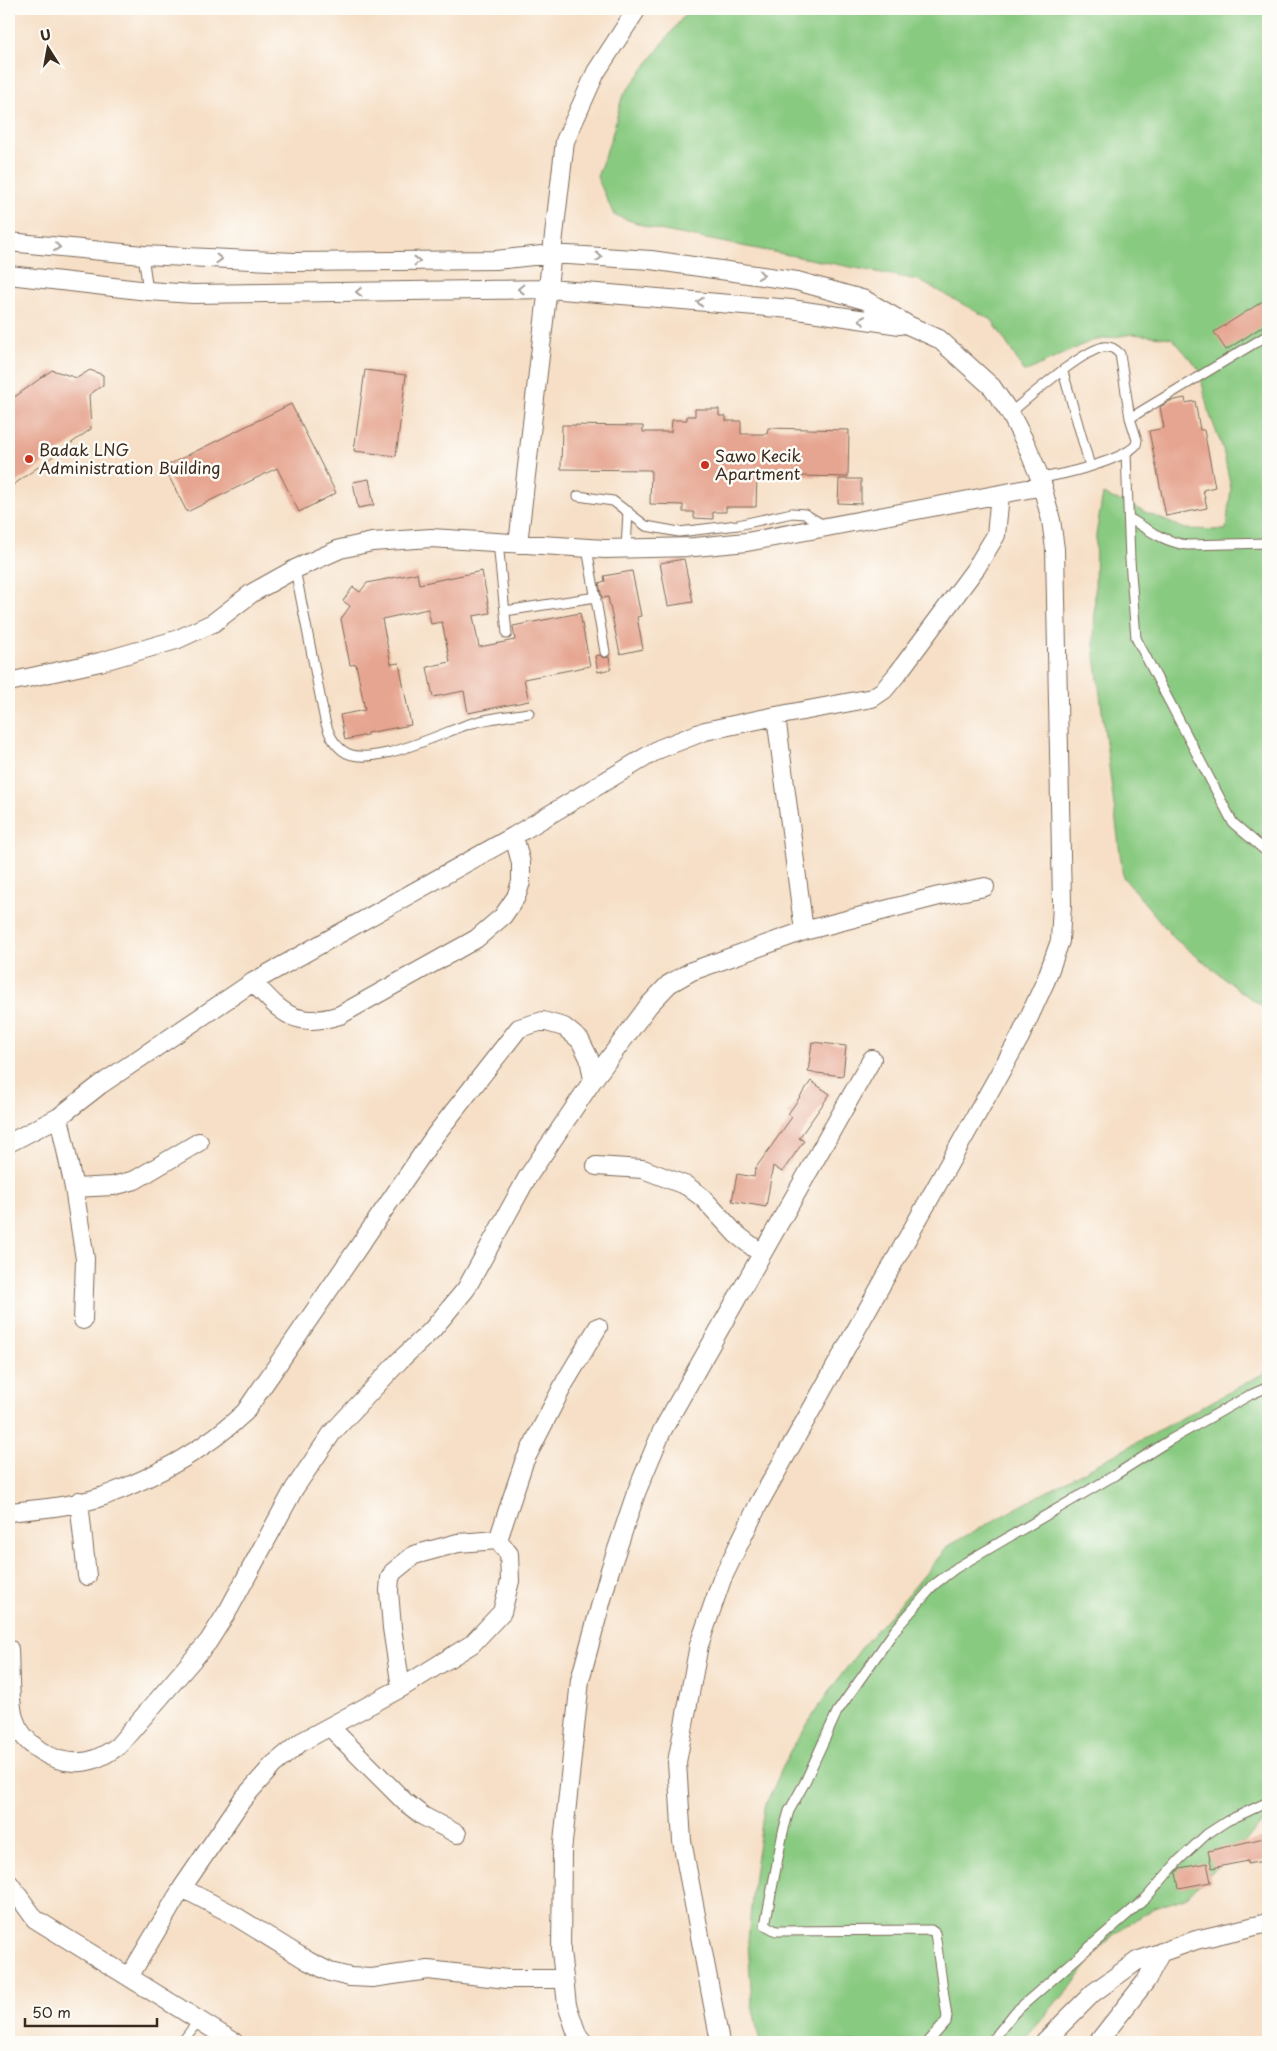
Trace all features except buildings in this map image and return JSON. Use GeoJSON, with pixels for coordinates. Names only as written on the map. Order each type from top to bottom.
{"type":"FeatureCollection","features":[{"type":"Feature","properties":{"kind":"street"},"geometry":{"type":"LineString","coordinates":[[518,544],[565,141],[596,72],[637,9]]}},
{"type":"Feature","properties":{"kind":"street"},"geometry":{"type":"LineString","coordinates":[[9,242],[142,255],[294,262],[496,260],[551,254],[651,260],[797,281],[865,300],[910,326],[939,339],[992,387],[1010,413],[1027,446],[1041,482],[1051,520],[1055,549],[1062,904],[1060,941],[1046,980],[1020,1037],[758,1505],[722,1579],[699,1645],[677,1762],[682,1841],[720,2042]]}},
{"type":"Feature","properties":{"kind":"street"},"geometry":{"type":"LineString","coordinates":[[9,275],[148,291],[203,294],[549,289],[791,310],[910,326]]}},
{"type":"Feature","properties":{"kind":"street"},"geometry":{"type":"LineString","coordinates":[[9,682],[100,662],[176,640],[213,622],[252,594],[295,569],[340,548],[372,542],[431,538],[626,549],[704,546],[747,542],[1000,494],[1041,482]]}},
{"type":"Feature","properties":{"kind":"street"},"geometry":{"type":"LineString","coordinates":[[9,1144],[59,1117],[100,1085],[252,982],[514,836],[660,749],[704,732],[872,698],[884,690],[976,568],[996,535],[1000,494]]}},
{"type":"Feature","properties":{"kind":"street"},"geometry":{"type":"LineString","coordinates":[[776,716],[804,931]]}},
{"type":"Feature","properties":{"kind":"street"},"geometry":{"type":"LineString","coordinates":[[252,982],[279,1010],[296,1018],[309,1021],[322,1021],[340,1015],[383,992],[476,939],[503,916],[516,897],[521,882],[521,863],[514,836]]}},
{"type":"Feature","properties":{"kind":"street"},"geometry":{"type":"LineString","coordinates":[[9,1649],[14,1717],[21,1734],[54,1759],[80,1762],[101,1757],[118,1746],[208,1642],[229,1609],[294,1488],[332,1433],[400,1360],[432,1330],[466,1289],[527,1178],[593,1080],[649,1005],[669,984],[692,971],[804,931],[939,896],[985,887]]}},
{"type":"Feature","properties":{"kind":"street"},"geometry":{"type":"LineString","coordinates":[[9,1512],[44,1508],[102,1496],[161,1471],[210,1442],[245,1412],[436,1134],[519,1028],[543,1021],[564,1027],[580,1040],[589,1058],[593,1080]]}},
{"type":"Feature","properties":{"kind":"street"},"geometry":{"type":"LineString","coordinates":[[583,2042],[577,2034],[567,2005],[564,1979],[561,1951],[562,1852],[580,1680],[610,1570],[636,1493],[662,1432],[718,1328],[872,1059]]}},
{"type":"Feature","properties":{"kind":"street"},"geometry":{"type":"LineString","coordinates":[[59,1117],[74,1188],[85,1259],[84,1320]]}},
{"type":"Feature","properties":{"kind":"street"},"geometry":{"type":"LineString","coordinates":[[74,1188],[113,1186],[135,1180],[199,1142]]}},
{"type":"Feature","properties":{"kind":"street"},"geometry":{"type":"LineString","coordinates":[[596,1166],[643,1169],[687,1186],[703,1198],[736,1234],[762,1254]]}},
{"type":"Feature","properties":{"kind":"street"},"geometry":{"type":"LineString","coordinates":[[498,1540],[524,1462],[565,1382],[598,1327]]}},
{"type":"Feature","properties":{"kind":"street"},"geometry":{"type":"LineString","coordinates":[[79,1501],[87,1576]]}},
{"type":"Feature","properties":{"kind":"street"},"geometry":{"type":"LineString","coordinates":[[129,1977],[182,1888],[242,1800],[273,1765],[301,1742],[401,1688],[472,1644],[502,1612],[510,1581],[509,1554],[498,1540]]}},
{"type":"Feature","properties":{"kind":"street"},"geometry":{"type":"LineString","coordinates":[[401,1688],[392,1628],[389,1591],[390,1578],[393,1572],[414,1555],[458,1543],[498,1540]]}},
{"type":"Feature","properties":{"kind":"street"},"geometry":{"type":"LineString","coordinates":[[330,1727],[405,1802],[423,1816],[457,1834]]}},
{"type":"Feature","properties":{"kind":"street"},"geometry":{"type":"LineString","coordinates":[[9,1883],[34,1919]]}},
{"type":"Feature","properties":{"kind":"street"},"geometry":{"type":"LineString","coordinates":[[182,1888],[232,1914],[308,1961],[330,1972],[350,1977],[372,1978],[428,1970],[507,1979],[564,1979]]}},
{"type":"Feature","properties":{"kind":"street"},"geometry":{"type":"LineString","coordinates":[[9,1900],[34,1919],[234,2042]]}},
{"type":"Feature","properties":{"kind":"street"},"geometry":{"type":"LineString","coordinates":[[1044,2042],[1093,1993],[1137,1961],[1196,1940],[1268,1923]]}},
{"type":"Feature","properties":{"kind":"street"},"geometry":{"type":"LineString","coordinates":[[1098,2042],[1146,1980],[1161,1952]]}},
{"type":"Feature","properties":{"kind":"lane"},"geometry":{"type":"LineString","coordinates":[[142,255],[148,291]]}},
{"type":"Feature","properties":{"kind":"lane"},"geometry":{"type":"LineString","coordinates":[[1130,418],[1268,335]]}},
{"type":"Feature","properties":{"kind":"lane"},"geometry":{"type":"LineString","coordinates":[[1010,413],[1082,357],[1094,350],[1105,347],[1114,348],[1120,354],[1136,443],[1126,453],[1090,466],[1053,476],[1041,482]]}},
{"type":"Feature","properties":{"kind":"lane"},"geometry":{"type":"LineString","coordinates":[[1063,372],[1090,466]]}},
{"type":"Feature","properties":{"kind":"lane"},"geometry":{"type":"LineString","coordinates":[[1126,453],[1136,638],[1233,823],[1268,853]]}},
{"type":"Feature","properties":{"kind":"lane"},"geometry":{"type":"LineString","coordinates":[[578,496],[613,501],[646,526],[679,532],[738,525],[792,513],[805,514],[826,526]]}},
{"type":"Feature","properties":{"kind":"lane"},"geometry":{"type":"LineString","coordinates":[[626,549],[628,512]]}},
{"type":"Feature","properties":{"kind":"lane"},"geometry":{"type":"LineString","coordinates":[[1130,518],[1152,533],[1174,543],[1187,545],[1268,543]]}},
{"type":"Feature","properties":{"kind":"lane"},"geometry":{"type":"LineString","coordinates":[[498,542],[508,634]]}},
{"type":"Feature","properties":{"kind":"lane"},"geometry":{"type":"LineString","coordinates":[[587,548],[605,652]]}},
{"type":"Feature","properties":{"kind":"lane"},"geometry":{"type":"LineString","coordinates":[[295,569],[325,721],[330,738],[343,752],[359,756],[380,754],[418,745],[469,724],[529,713]]}},
{"type":"Feature","properties":{"kind":"lane"},"geometry":{"type":"LineString","coordinates":[[505,611],[596,597]]}},
{"type":"Feature","properties":{"kind":"lane"},"geometry":{"type":"LineString","coordinates":[[928,2042],[946,2022],[947,2017],[935,1933],[931,1930],[776,1931],[765,1925],[782,1832],[789,1811],[804,1784],[837,1712],[895,1630],[943,1576],[1115,1475],[1170,1440],[1250,1395],[1268,1387]]}},
{"type":"Feature","properties":{"kind":"lane"},"geometry":{"type":"LineString","coordinates":[[991,2042],[1015,2012],[1146,1898],[1179,1860],[1207,1834],[1227,1821],[1268,1802]]}},
{"type":"Feature","properties":{"kind":"lane"},"geometry":{"type":"LineString","coordinates":[[182,2042],[199,2020]]}},
{"type":"Feature","properties":{"kind":"green space"},"geometry":{"type":"Polygon","coordinates":[[[689,9],[1268,9],[1268,1010],[1243,993],[1175,939],[1123,877],[1094,647],[1096,535],[1103,494],[1185,529],[1226,530],[1231,489],[1223,449],[1208,410],[1199,369],[1172,338],[1132,334],[1091,341],[1025,372],[992,320],[918,280],[654,229],[614,215],[597,177],[611,139],[622,97],[689,9]]]}},
{"type":"Feature","properties":{"kind":"green space"},"geometry":{"type":"Polygon","coordinates":[[[1268,1371],[1268,1818],[1185,1898],[1155,1908],[1125,1926],[1096,1951],[1078,1978],[1021,2042],[760,2042],[752,2004],[748,1941],[754,1875],[764,1809],[790,1751],[825,1697],[865,1643],[949,1545],[1268,1371]]]}},
{"type":"Feature","properties":{"kind":"place","name":"Badak LNG Administration Building"},"geometry":{"type":"Point","coordinates":[29,459]}},
{"type":"Feature","properties":{"kind":"place","name":"Sawo Kecik Apartment"},"geometry":{"type":"Point","coordinates":[705,465]}}]}
